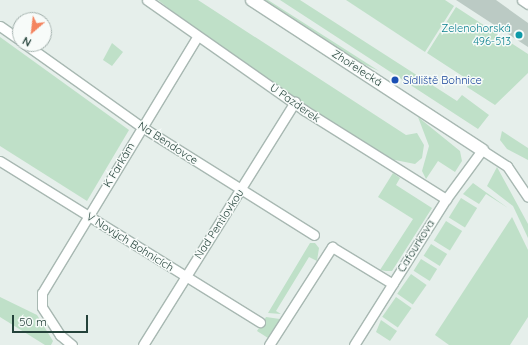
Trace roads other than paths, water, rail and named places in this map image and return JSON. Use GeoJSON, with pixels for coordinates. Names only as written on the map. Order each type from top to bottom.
{"type":"FeatureCollection","features":[{"type":"Feature","properties":{"kind":"street","name":"U Pazderek"},"geometry":{"type":"LineString","coordinates":[[147,0],[197,37],[446,199]]}},
{"type":"Feature","properties":{"kind":"street","name":"Zhořelecká"},"geometry":{"type":"LineString","coordinates":[[252,0],[482,150]]}},
{"type":"Feature","properties":{"kind":"street"},"geometry":{"type":"LineString","coordinates":[[522,0],[528,4]]}},
{"type":"Feature","properties":{"kind":"street"},"geometry":{"type":"LineString","coordinates":[[0,26],[12,34]]}},
{"type":"Feature","properties":{"kind":"street","name":"K Farkám"},"geometry":{"type":"LineString","coordinates":[[72,345],[60,335],[42,307],[42,293],[197,37]]}},
{"type":"Feature","properties":{"kind":"street","name":"Na Bendovce"},"geometry":{"type":"LineString","coordinates":[[36,52],[142,127],[314,235]]}},
{"type":"Feature","properties":{"kind":"street","name":"Nad Pentlovkou"},"geometry":{"type":"LineString","coordinates":[[142,345],[295,102]]}},
{"type":"Feature","properties":{"kind":"street"},"geometry":{"type":"LineString","coordinates":[[482,150],[507,166],[528,197]]}},
{"type":"Feature","properties":{"kind":"street","name":"Cafourkova"},"geometry":{"type":"LineString","coordinates":[[354,345],[446,199],[482,150]]}},
{"type":"Feature","properties":{"kind":"street","name":"V Nových Bohnicích"},"geometry":{"type":"LineString","coordinates":[[0,161],[260,322]]}},
{"type":"Feature","properties":{"kind":"street"},"geometry":{"type":"LineString","coordinates":[[269,345],[332,247],[393,284]]}},
{"type":"Feature","properties":{"kind":"place","name":"Zelenohorská 496-513"},"geometry":{"type":"Point","coordinates":[519,35]}},
{"type":"Feature","properties":{"kind":"place","name":"Sídliště Bohnice"},"geometry":{"type":"Point","coordinates":[395,80]}}]}
